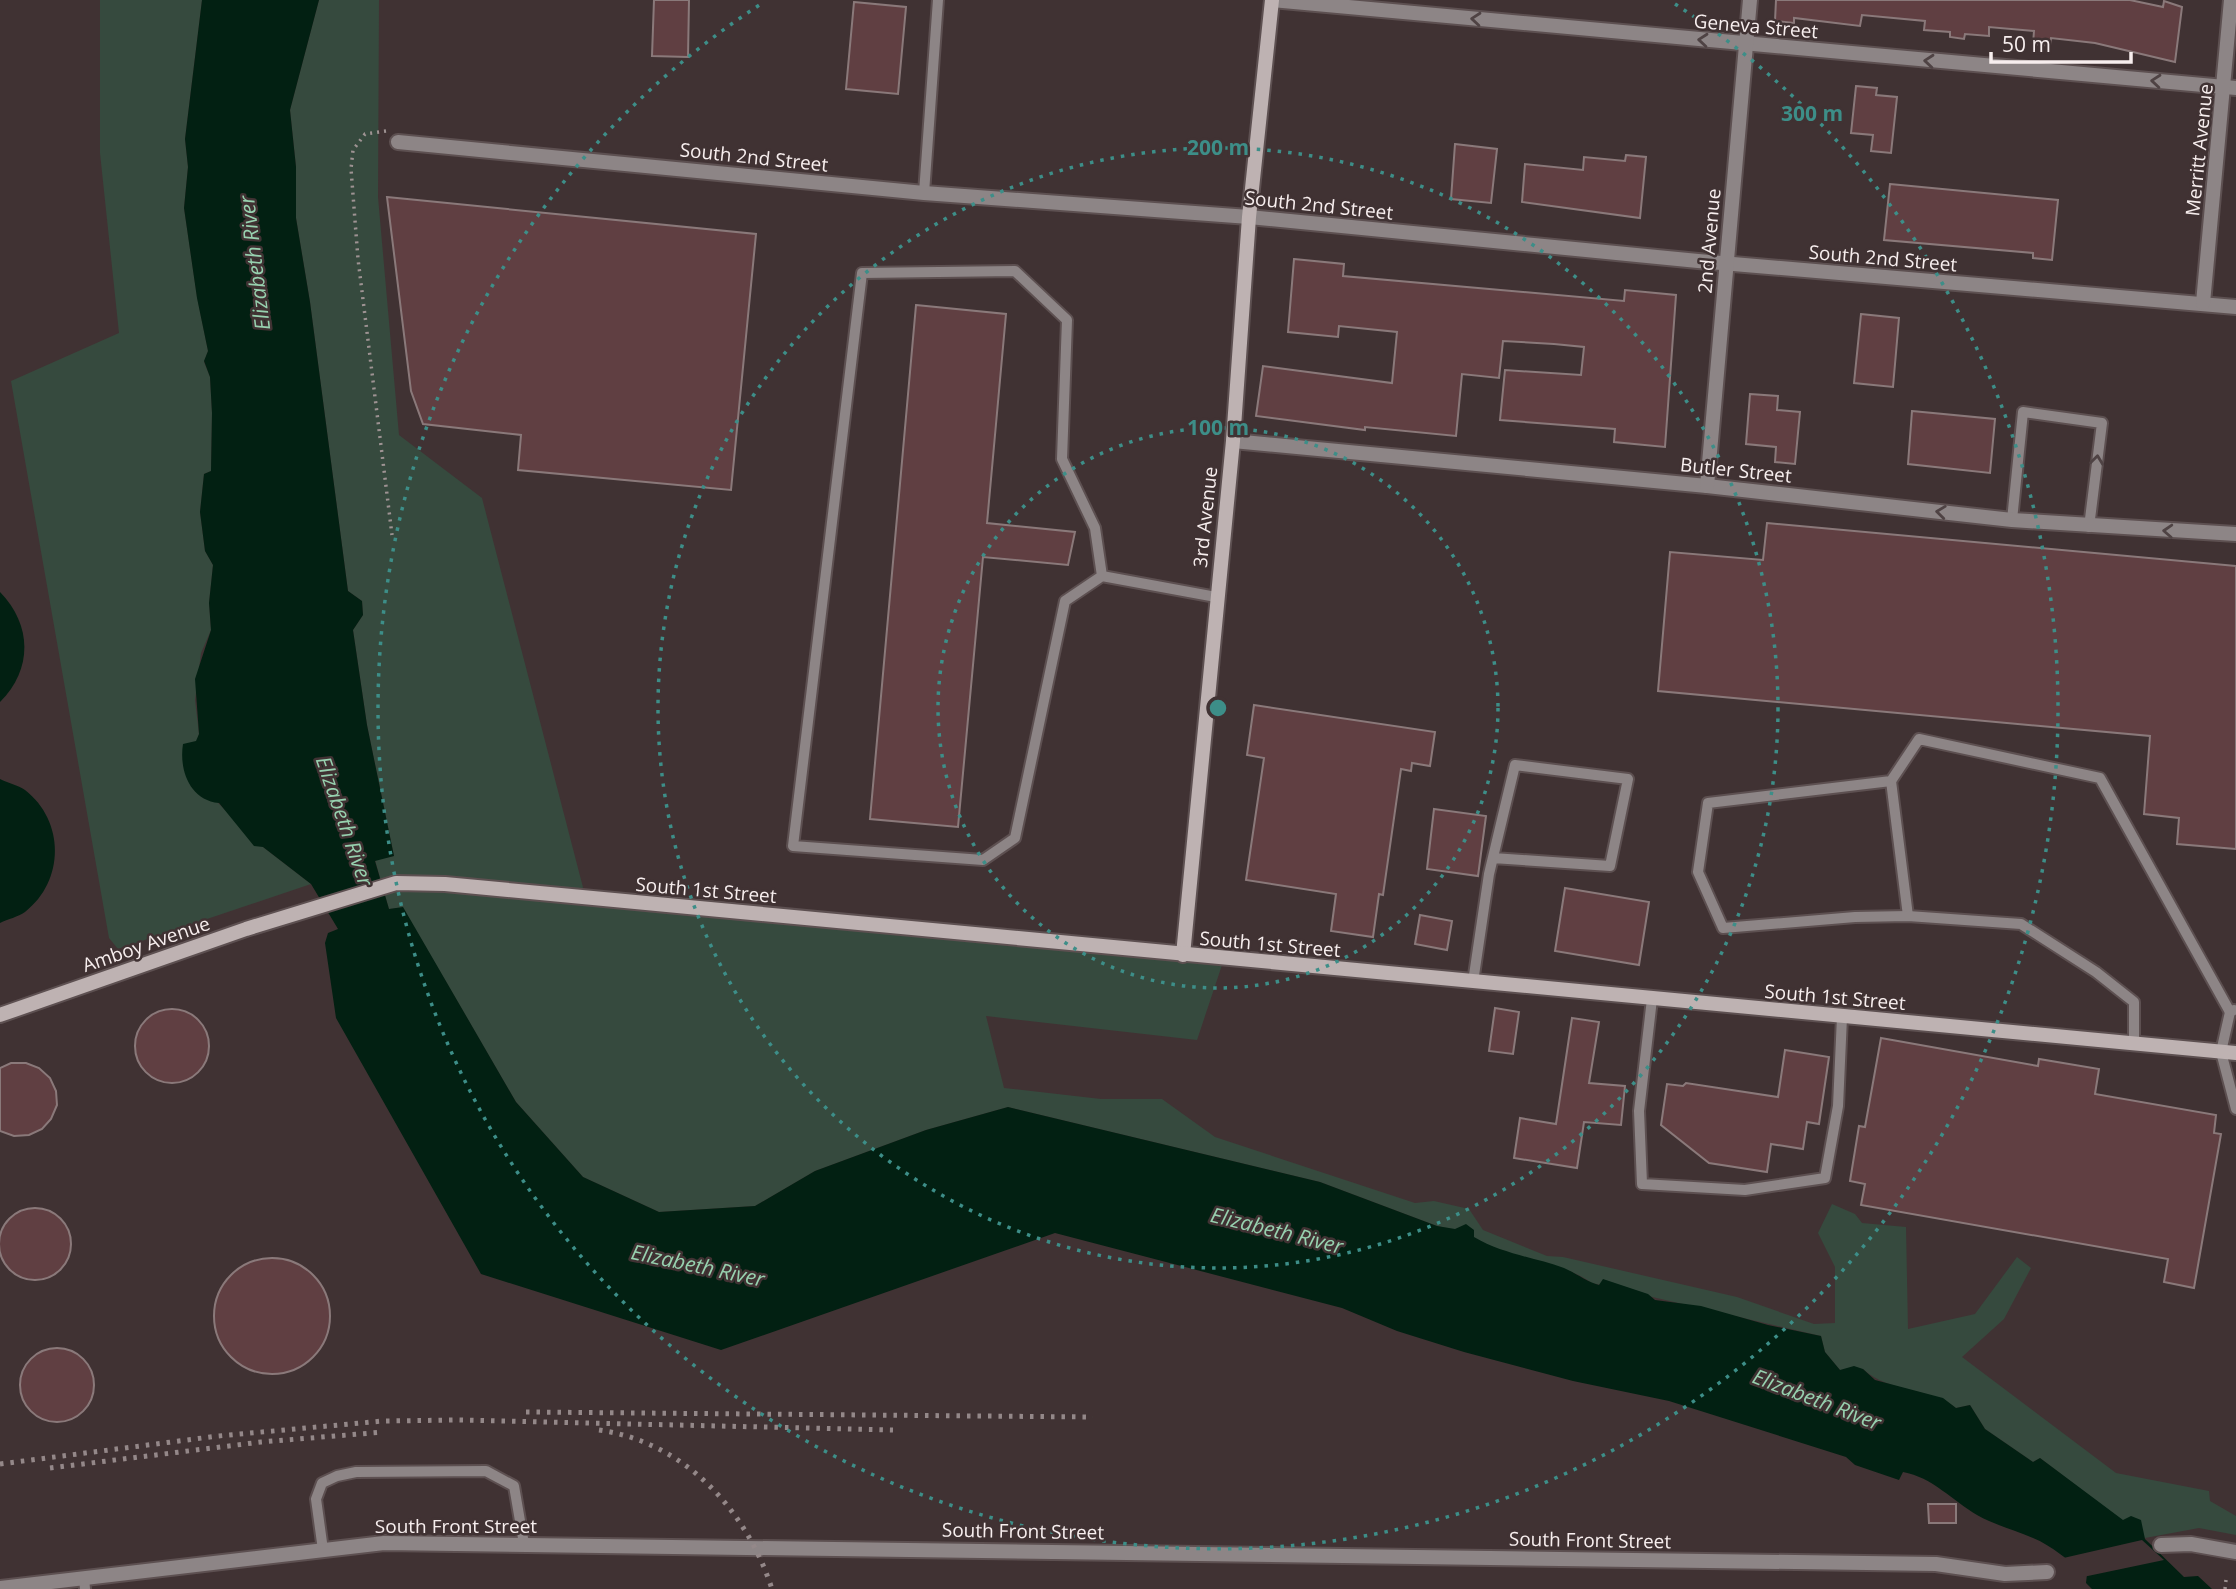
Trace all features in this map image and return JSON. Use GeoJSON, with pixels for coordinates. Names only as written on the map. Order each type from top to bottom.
{"type":"FeatureCollection","features":[{"type":"Feature","properties":{"kind":"street","name":"Geneva Street"},"geometry":{"type":"LineString","coordinates":[[1272,0],[2230,88]]}},
{"type":"Feature","properties":{"kind":"street","name":"3rd Avenue"},"geometry":{"type":"LineString","coordinates":[[1183,955],[1233,441],[1249,218],[1272,0]]}},
{"type":"Feature","properties":{"kind":"street","name":"2nd Avenue"},"geometry":{"type":"LineString","coordinates":[[1707,486],[1750,0]]}},
{"type":"Feature","properties":{"kind":"street","name":"Merritt Avenue"},"geometry":{"type":"LineString","coordinates":[[2203,303],[2230,88],[2231,0]]}},
{"type":"Feature","properties":{"kind":"street","name":"South 2nd Street"},"geometry":{"type":"LineString","coordinates":[[398,142],[924,193],[1249,218],[1727,264],[2236,307]]}},
{"type":"Feature","properties":{"kind":"street","name":"Butler Street"},"geometry":{"type":"LineString","coordinates":[[1233,441],[1707,486],[2012,520],[2089,527],[2236,534]]}},
{"type":"Feature","properties":{"kind":"street","name":"South 1st Street"},"geometry":{"type":"LineString","coordinates":[[306,912],[396,883],[445,884],[2229,1053]]}},
{"type":"Feature","properties":{"kind":"street","name":"Amboy Avenue"},"geometry":{"type":"LineString","coordinates":[[0,1015],[246,929],[306,912]]}},
{"type":"Feature","properties":{"kind":"street","name":"South Front Street"},"geometry":{"type":"LineString","coordinates":[[0,1588],[84,1584],[384,1543],[1957,1564],[2005,1574],[2047,1572]]}},
{"type":"Feature","properties":{"kind":"street"},"geometry":{"type":"LineString","coordinates":[[2161,1545],[2191,1544],[2236,1552]]}},
{"type":"Feature","properties":{"kind":"lane"},"geometry":{"type":"LineString","coordinates":[[924,193],[938,0]]}},
{"type":"Feature","properties":{"kind":"lane"},"geometry":{"type":"LineString","coordinates":[[1102,576],[1095,528],[1062,459],[1067,320],[1015,271],[862,273],[793,846],[983,860],[1015,838],[1065,601],[1102,576],[1216,597]]}},
{"type":"Feature","properties":{"kind":"lane"},"geometry":{"type":"LineString","coordinates":[[2012,520],[2023,412],[2102,423],[2089,527]]}},
{"type":"Feature","properties":{"kind":"lane"},"geometry":{"type":"LineString","coordinates":[[1908,916],[1891,781],[1919,739],[2100,778],[2233,1011],[2229,1053],[2236,1109]]}},
{"type":"Feature","properties":{"kind":"lane"},"geometry":{"type":"LineString","coordinates":[[1473,982],[1493,858],[1515,765],[1628,779],[1610,866],[1493,858]]}},
{"type":"Feature","properties":{"kind":"lane"},"geometry":{"type":"LineString","coordinates":[[1891,781],[1708,803],[1698,872],[1723,928],[1855,917],[1908,916],[2021,924],[2096,972],[2134,1002],[2134,1044]]}},
{"type":"Feature","properties":{"kind":"lane"},"geometry":{"type":"LineString","coordinates":[[1652,999],[1639,1111],[1642,1184],[1745,1190],[1825,1178],[1838,1105],[1842,1017]]}},
{"type":"Feature","properties":{"kind":"lane"},"geometry":{"type":"LineString","coordinates":[[323,1550],[316,1499],[322,1483],[356,1472],[486,1471],[502,1477],[514,1486],[524,1544]]}},
{"type":"Feature","properties":{"kind":"path"},"geometry":{"type":"LineString","coordinates":[[392,535],[358,259],[351,169],[353,150],[365,134],[384,130],[398,142]]}},
{"type":"Feature","properties":{"kind":"path"},"geometry":{"type":"LineString","coordinates":[[2225,1588],[2226,1580]]}},
{"type":"Feature","properties":{"kind":"shaded area"},"geometry":{"type":"Polygon","coordinates":[[[100,0],[202,0],[185,139],[188,167],[184,208],[208,351],[204,362],[210,377],[212,413],[211,471],[204,474],[200,512],[205,551],[213,565],[209,603],[211,630],[201,653],[195,700],[199,734],[197,741],[218,803],[263,847],[311,884],[118,949],[109,938],[11,381],[119,333],[100,153],[100,0]]]}},
{"type":"Feature","properties":{"kind":"shaded area"},"geometry":{"type":"Polygon","coordinates":[[[319,0],[379,0],[378,197],[399,435],[482,498],[586,899],[1222,965],[1197,1040],[986,1016],[1004,1088],[1101,1099],[1162,1099],[1215,1137],[1415,1203],[1434,1201],[1469,1209],[1483,1230],[1547,1256],[1563,1257],[1737,1297],[1814,1324],[1835,1323],[1835,1267],[1818,1233],[1832,1204],[1855,1214],[1862,1223],[1906,1227],[1908,1329],[1975,1314],[2017,1257],[2031,1268],[2004,1319],[1962,1357],[2116,1473],[2209,1491],[2210,1501],[2236,1516],[2236,1535],[2199,1528],[2145,1538],[2040,1458],[2033,1462],[1985,1429],[1970,1405],[1956,1408],[1934,1396],[1873,1377],[1863,1369],[1840,1370],[1825,1352],[1821,1336],[1592,1283],[1568,1271],[1505,1253],[1459,1232],[1320,1182],[1008,1107],[926,1130],[815,1171],[755,1206],[659,1212],[583,1177],[516,1102],[403,908],[389,909],[375,860],[394,856],[367,725],[353,630],[363,615],[362,601],[348,591],[310,302],[296,218],[296,167],[290,110],[319,0]]]}},
{"type":"Feature","properties":{"kind":"water","name":"Elizabeth River"},"geometry":{"type":"Polygon","coordinates":[[[202,0],[319,0],[290,110],[296,167],[296,218],[310,302],[348,591],[362,601],[363,615],[353,630],[367,725],[394,856],[375,861],[389,909],[403,907],[516,1102],[583,1177],[659,1212],[755,1206],[815,1171],[926,1130],[1008,1107],[1320,1182],[1437,1226],[1455,1229],[1466,1224],[1474,1230],[1474,1237],[1485,1243],[1564,1268],[1599,1285],[1603,1279],[1648,1294],[1655,1300],[1701,1306],[1768,1325],[1821,1336],[1825,1352],[1840,1370],[1854,1366],[1863,1369],[1875,1380],[1943,1398],[1956,1408],[1970,1405],[1985,1429],[2033,1462],[2040,1458],[2123,1520],[2131,1516],[2141,1520],[2145,1539],[2184,1577],[2198,1576],[2212,1589],[2092,1589],[2086,1583],[2087,1574],[2047,1545],[1977,1515],[1933,1484],[1914,1475],[1903,1472],[1899,1480],[1855,1465],[1846,1457],[1669,1401],[1573,1381],[1464,1352],[1397,1331],[1342,1308],[1055,1233],[721,1350],[481,1274],[336,1018],[325,943],[328,933],[338,929],[311,884],[263,847],[254,846],[219,803],[209,801],[193,790],[185,773],[183,744],[196,741],[199,734],[195,679],[211,630],[209,603],[213,565],[205,551],[200,512],[204,474],[211,471],[210,377],[204,361],[208,351],[184,208],[188,167],[185,139],[202,0]]]}},
{"type":"Feature","properties":{"kind":"water"},"geometry":{"type":"Polygon","coordinates":[[[0,592],[18,618],[24,647],[18,676],[0,702],[0,592]]]}},
{"type":"Feature","properties":{"kind":"water"},"geometry":{"type":"Polygon","coordinates":[[[0,779],[22,788],[38,803],[48,818],[55,851],[48,884],[38,899],[22,914],[0,923],[0,779]]]}},
{"type":"Feature","properties":{"kind":"pier"},"geometry":{"type":"Polygon","coordinates":[[[2142,1540],[2164,1560],[2083,1577],[2059,1559],[2142,1540]]]}},
{"type":"Feature","properties":{"kind":"building"},"geometry":{"type":"Polygon","coordinates":[[[654,0],[689,0],[688,57],[652,56],[654,0]]]}},
{"type":"Feature","properties":{"kind":"building"},"geometry":{"type":"Polygon","coordinates":[[[1776,0],[2130,0],[2163,7],[2164,1],[2182,7],[2175,62],[2095,43],[2051,38],[2050,46],[2033,44],[2034,31],[1989,27],[1989,36],[1965,34],[1964,39],[1950,37],[1950,32],[1924,30],[1925,21],[1862,15],[1860,26],[1794,18],[1794,23],[1775,21],[1776,0]]]}},
{"type":"Feature","properties":{"kind":"building"},"geometry":{"type":"Polygon","coordinates":[[[854,2],[906,7],[898,94],[846,89],[854,2]]]}},
{"type":"Feature","properties":{"kind":"building"},"geometry":{"type":"Polygon","coordinates":[[[1856,86],[1877,88],[1876,95],[1897,97],[1891,153],[1871,151],[1873,135],[1851,133],[1856,86]]]}},
{"type":"Feature","properties":{"kind":"building"},"geometry":{"type":"Polygon","coordinates":[[[1455,144],[1497,149],[1491,203],[1451,199],[1455,144]]]}},
{"type":"Feature","properties":{"kind":"building"},"geometry":{"type":"Polygon","coordinates":[[[1626,155],[1646,157],[1640,218],[1522,202],[1525,164],[1583,170],[1584,157],[1625,161],[1626,155]]]}},
{"type":"Feature","properties":{"kind":"building"},"geometry":{"type":"Polygon","coordinates":[[[1890,184],[2058,200],[2052,260],[2033,258],[2033,253],[1884,240],[1890,184]]]}},
{"type":"Feature","properties":{"kind":"building"},"geometry":{"type":"Polygon","coordinates":[[[387,197],[756,234],[731,490],[518,470],[521,435],[423,424],[411,391],[387,197]]]}},
{"type":"Feature","properties":{"kind":"building"},"geometry":{"type":"Polygon","coordinates":[[[1294,259],[1344,264],[1343,276],[1624,301],[1625,290],[1676,295],[1665,447],[1614,442],[1615,429],[1500,420],[1505,370],[1581,375],[1584,347],[1554,344],[1503,341],[1499,378],[1462,374],[1456,436],[1365,427],[1365,430],[1256,416],[1263,366],[1392,383],[1397,332],[1339,326],[1338,337],[1288,332],[1294,259]]]}},
{"type":"Feature","properties":{"kind":"building"},"geometry":{"type":"Polygon","coordinates":[[[916,305],[1006,314],[987,523],[1075,532],[1068,565],[983,557],[958,827],[870,819],[916,305]]]}},
{"type":"Feature","properties":{"kind":"building"},"geometry":{"type":"Polygon","coordinates":[[[1861,314],[1899,318],[1893,387],[1854,383],[1861,314]]]}},
{"type":"Feature","properties":{"kind":"building"},"geometry":{"type":"Polygon","coordinates":[[[1750,394],[1778,396],[1777,410],[1800,412],[1795,464],[1775,462],[1776,447],[1746,444],[1750,394]]]}},
{"type":"Feature","properties":{"kind":"building"},"geometry":{"type":"Polygon","coordinates":[[[1912,411],[1995,419],[1990,473],[1908,464],[1912,411]]]}},
{"type":"Feature","properties":{"kind":"building"},"geometry":{"type":"Polygon","coordinates":[[[1767,523],[2236,566],[2236,849],[2177,844],[2179,818],[2144,814],[2150,736],[1658,691],[1670,552],[1763,560],[1767,523]]]}},
{"type":"Feature","properties":{"kind":"building"},"geometry":{"type":"Polygon","coordinates":[[[1254,705],[1435,732],[1430,766],[1412,763],[1411,771],[1401,769],[1383,895],[1379,894],[1373,937],[1331,931],[1336,894],[1246,880],[1264,758],[1247,755],[1254,705]]]}},
{"type":"Feature","properties":{"kind":"building"},"geometry":{"type":"Polygon","coordinates":[[[1434,809],[1486,816],[1478,876],[1427,869],[1434,809]]]}},
{"type":"Feature","properties":{"kind":"building"},"geometry":{"type":"Polygon","coordinates":[[[1565,888],[1649,902],[1639,965],[1555,951],[1565,888]]]}},
{"type":"Feature","properties":{"kind":"building"},"geometry":{"type":"Polygon","coordinates":[[[1420,915],[1452,921],[1447,950],[1415,944],[1420,915]]]}},
{"type":"Feature","properties":{"kind":"building"},"geometry":{"type":"Polygon","coordinates":[[[1495,1008],[1519,1012],[1513,1054],[1489,1051],[1495,1008]]]}},
{"type":"Feature","properties":{"kind":"building"},"geometry":{"type":"Polygon","coordinates":[[[172,1009],[186,1012],[198,1020],[206,1032],[209,1046],[206,1060],[198,1072],[186,1080],[172,1083],[158,1080],[146,1072],[138,1060],[135,1046],[138,1032],[146,1020],[158,1012],[172,1009]]]}},
{"type":"Feature","properties":{"kind":"building"},"geometry":{"type":"Polygon","coordinates":[[[1572,1018],[1599,1022],[1589,1083],[1625,1086],[1621,1125],[1584,1122],[1577,1168],[1514,1158],[1520,1118],[1556,1124],[1572,1018]]]}},
{"type":"Feature","properties":{"kind":"building"},"geometry":{"type":"Polygon","coordinates":[[[1881,1038],[2038,1066],[2039,1059],[2099,1069],[2095,1094],[2216,1115],[2214,1133],[2221,1134],[2194,1288],[2164,1282],[2168,1259],[1861,1205],[1865,1184],[1850,1181],[1859,1126],[1865,1127],[1881,1038]]]}},
{"type":"Feature","properties":{"kind":"building"},"geometry":{"type":"Polygon","coordinates":[[[1785,1050],[1829,1057],[1819,1124],[1807,1122],[1803,1149],[1771,1144],[1767,1172],[1709,1163],[1661,1125],[1667,1084],[1683,1086],[1686,1083],[1778,1097],[1785,1050]]]}},
{"type":"Feature","properties":{"kind":"building"},"geometry":{"type":"Polygon","coordinates":[[[11,1063],[26,1063],[39,1068],[50,1078],[56,1091],[57,1105],[51,1119],[42,1129],[29,1135],[14,1136],[0,1131],[0,1068],[11,1063]]]}},
{"type":"Feature","properties":{"kind":"building"},"geometry":{"type":"Polygon","coordinates":[[[42,1208],[61,1218],[69,1230],[69,1258],[61,1270],[49,1278],[28,1280],[9,1270],[1,1258],[-1,1237],[9,1218],[21,1210],[42,1208]]]}},
{"type":"Feature","properties":{"kind":"building"},"geometry":{"type":"Polygon","coordinates":[[[272,1258],[294,1263],[313,1275],[325,1294],[330,1316],[325,1338],[313,1357],[294,1369],[272,1374],[250,1369],[231,1357],[219,1338],[214,1316],[219,1294],[231,1275],[250,1263],[272,1258]]]}},
{"type":"Feature","properties":{"kind":"building"},"geometry":{"type":"Polygon","coordinates":[[[57,1348],[71,1351],[83,1359],[91,1371],[94,1385],[91,1399],[83,1411],[71,1419],[57,1422],[43,1419],[31,1411],[23,1399],[20,1385],[23,1371],[31,1359],[43,1351],[57,1348]]]}},
{"type":"Feature","properties":{"kind":"building"},"geometry":{"type":"Polygon","coordinates":[[[1928,1504],[1956,1504],[1956,1523],[1929,1523],[1928,1504]]]}},
{"type":"Feature","properties":{"kind":"railway"},"geometry":{"type":"LineString","coordinates":[[526,1412],[1093,1417]]}},
{"type":"Feature","properties":{"kind":"railway"},"geometry":{"type":"LineString","coordinates":[[0,1464],[218,1436],[383,1421],[458,1420],[893,1430]]}},
{"type":"Feature","properties":{"kind":"railway"},"geometry":{"type":"LineString","coordinates":[[599,1430],[630,1437],[658,1449],[684,1464],[708,1484],[746,1532],[772,1589]]}},
{"type":"Feature","properties":{"kind":"railway"},"geometry":{"type":"LineString","coordinates":[[50,1468],[261,1442],[384,1432]]}}]}
